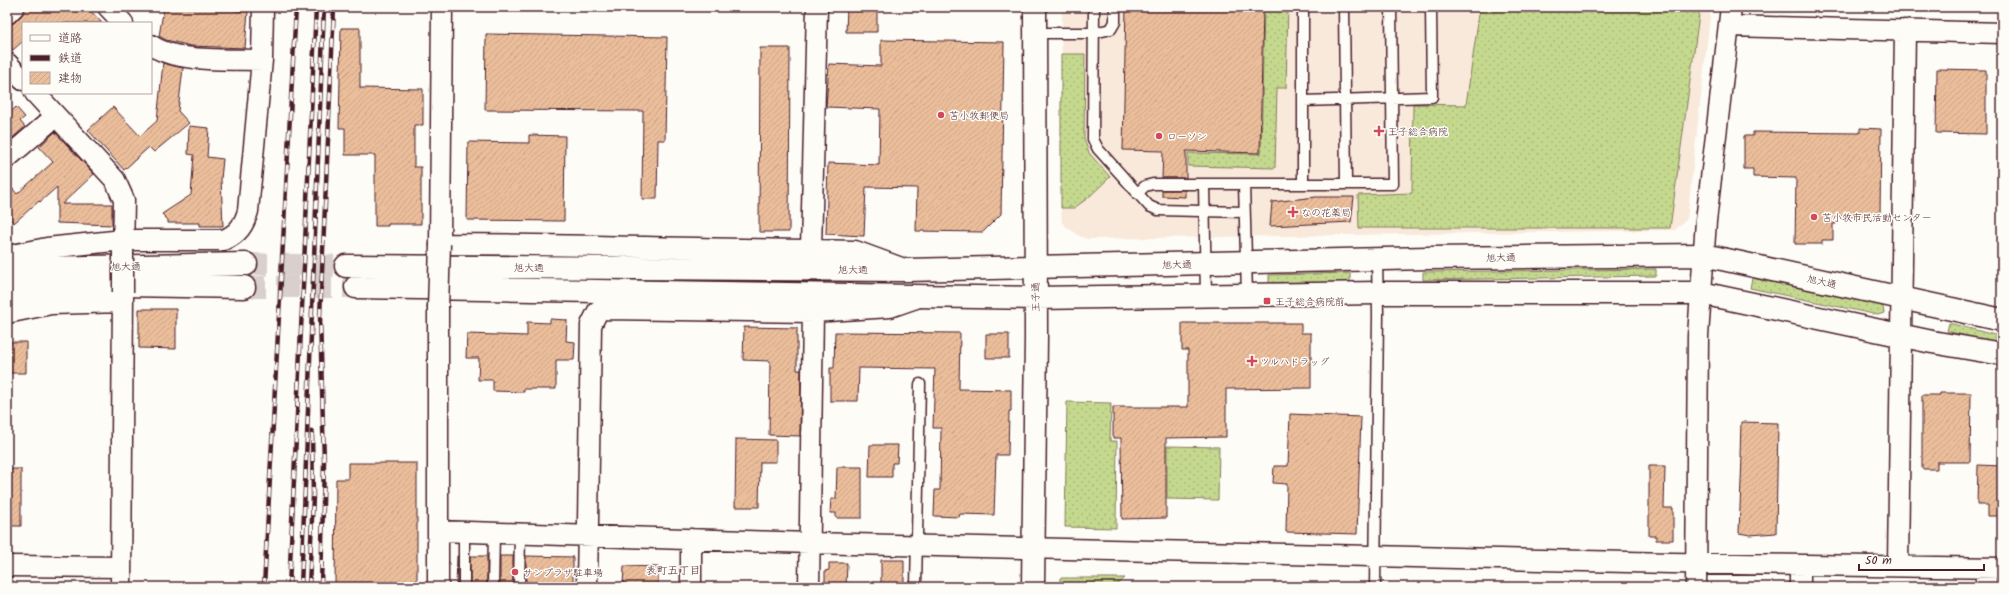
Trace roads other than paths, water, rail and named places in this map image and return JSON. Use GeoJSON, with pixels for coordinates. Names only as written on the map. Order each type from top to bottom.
{"type":"FeatureCollection","features":[{"type":"Feature","properties":{"kind":"street"},"geometry":{"type":"LineString","coordinates":[[7,14],[14,7]]}},
{"type":"Feature","properties":{"kind":"street"},"geometry":{"type":"LineString","coordinates":[[108,7],[122,22]]}},
{"type":"Feature","properties":{"kind":"street"},"geometry":{"type":"LineString","coordinates":[[7,256],[47,248],[123,247],[224,240],[235,235],[244,223],[248,211],[262,60],[263,7]]}},
{"type":"Feature","properties":{"kind":"street"},"geometry":{"type":"LineString","coordinates":[[438,587],[438,308],[442,7]]}},
{"type":"Feature","properties":{"kind":"street"},"geometry":{"type":"LineString","coordinates":[[811,250],[817,7]]}},
{"type":"Feature","properties":{"kind":"street","name":"王子通"},"geometry":{"type":"LineString","coordinates":[[1032,587],[1035,298],[1035,7]]}},
{"type":"Feature","properties":{"kind":"street"},"geometry":{"type":"LineString","coordinates":[[1696,587],[1698,336],[1704,255],[1730,16],[1905,30],[2002,33]]}},
{"type":"Feature","properties":{"kind":"street"},"geometry":{"type":"LineString","coordinates":[[1898,566],[1905,30]]}},
{"type":"Feature","properties":{"kind":"street"},"geometry":{"type":"LineString","coordinates":[[152,46],[156,49],[189,58],[262,60]]}},
{"type":"Feature","properties":{"kind":"street"},"geometry":{"type":"LineString","coordinates":[[7,63],[22,79]]}},
{"type":"Feature","properties":{"kind":"street"},"geometry":{"type":"LineString","coordinates":[[36,94],[115,180],[124,200],[121,587]]}},
{"type":"Feature","properties":{"kind":"street"},"geometry":{"type":"LineString","coordinates":[[7,158],[56,116]]}},
{"type":"Feature","properties":{"kind":"street"},"geometry":{"type":"LineString","coordinates":[[440,244],[571,244],[659,249],[855,250],[907,270]]}},
{"type":"Feature","properties":{"kind":"street","name":"旭大通"},"geometry":{"type":"LineString","coordinates":[[346,266],[907,270],[1377,259],[1704,255],[2002,320]]}},
{"type":"Feature","properties":{"kind":"street","name":"旭大通"},"geometry":{"type":"LineString","coordinates":[[7,274],[40,268],[246,264]]}},
{"type":"Feature","properties":{"kind":"street","name":"旭大通"},"geometry":{"type":"LineString","coordinates":[[7,295],[64,284],[244,287]]}},
{"type":"Feature","properties":{"kind":"street"},"geometry":{"type":"LineString","coordinates":[[356,287],[1035,298],[1378,293],[1701,293],[1902,336],[2002,354]]}},
{"type":"Feature","properties":{"kind":"street"},"geometry":{"type":"LineString","coordinates":[[587,587],[591,325],[598,311],[605,309],[813,312],[890,307],[924,296]]}},
{"type":"Feature","properties":{"kind":"street"},"geometry":{"type":"LineString","coordinates":[[7,313],[51,304],[123,297]]}},
{"type":"Feature","properties":{"kind":"street"},"geometry":{"type":"LineString","coordinates":[[809,587],[813,312]]}},
{"type":"Feature","properties":{"kind":"street"},"geometry":{"type":"LineString","coordinates":[[438,531],[809,543],[1696,564],[1898,566],[1991,574]]}},
{"type":"Feature","properties":{"kind":"street"},"geometry":{"type":"LineString","coordinates":[[691,539],[691,587]]}},
{"type":"Feature","properties":{"kind":"street"},"geometry":{"type":"LineString","coordinates":[[1800,565],[1800,587]]}},
{"type":"Feature","properties":{"kind":"street"},"geometry":{"type":"LineString","coordinates":[[7,566],[121,566]]}},
{"type":"Feature","properties":{"kind":"lane"},"geometry":{"type":"LineString","coordinates":[[1094,7],[1093,139],[1098,149],[1137,194],[1149,206],[1158,210],[1244,212]]}},
{"type":"Feature","properties":{"kind":"lane"},"geometry":{"type":"LineString","coordinates":[[1034,33],[1094,34],[1110,29],[1115,22],[1115,7]]}},
{"type":"Feature","properties":{"kind":"lane"},"geometry":{"type":"LineString","coordinates":[[1303,7],[1303,184]]}},
{"type":"Feature","properties":{"kind":"lane"},"geometry":{"type":"LineString","coordinates":[[1344,7],[1346,184]]}},
{"type":"Feature","properties":{"kind":"lane"},"geometry":{"type":"LineString","coordinates":[[1137,194],[1145,186],[1153,184],[1394,184],[1391,7]]}},
{"type":"Feature","properties":{"kind":"lane"},"geometry":{"type":"LineString","coordinates":[[1303,100],[1432,97],[1431,7]]}},
{"type":"Feature","properties":{"kind":"lane"},"geometry":{"type":"LineString","coordinates":[[1204,184],[1206,296]]}},
{"type":"Feature","properties":{"kind":"lane"},"geometry":{"type":"LineString","coordinates":[[1244,184],[1246,295]]}},
{"type":"Feature","properties":{"kind":"lane"},"geometry":{"type":"LineString","coordinates":[[1375,587],[1378,293],[1377,259]]}},
{"type":"Feature","properties":{"kind":"lane"},"geometry":{"type":"LineString","coordinates":[[916,587],[920,384]]}},
{"type":"Feature","properties":{"kind":"lane"},"geometry":{"type":"LineString","coordinates":[[464,532],[464,587]]}},
{"type":"Feature","properties":{"kind":"lane"},"geometry":{"type":"LineString","coordinates":[[493,587],[494,533]]}},
{"type":"Feature","properties":{"kind":"lane"},"geometry":{"type":"LineString","coordinates":[[519,587],[520,534]]}},
{"type":"Feature","properties":{"kind":"tunnel"},"geometry":{"type":"LineString","coordinates":[[246,264],[346,266]]}},
{"type":"Feature","properties":{"kind":"tunnel"},"geometry":{"type":"LineString","coordinates":[[244,287],[356,287]]}},
{"type":"Feature","properties":{"kind":"railway"},"geometry":{"type":"LineString","coordinates":[[264,587],[296,7]]}},
{"type":"Feature","properties":{"kind":"railway"},"geometry":{"type":"LineString","coordinates":[[289,587],[316,7]]}},
{"type":"Feature","properties":{"kind":"railway"},"geometry":{"type":"LineString","coordinates":[[301,587],[324,7]]}},
{"type":"Feature","properties":{"kind":"railway"},"geometry":{"type":"LineString","coordinates":[[321,587],[324,462],[320,316],[334,7]]}},
{"type":"Feature","properties":{"kind":"railway"},"geometry":{"type":"LineString","coordinates":[[309,587],[313,496],[312,431]]}},
{"type":"Feature","properties":{"kind":"place","name":"苫小牧郵便局"},"geometry":{"type":"Point","coordinates":[941,115]}},
{"type":"Feature","properties":{"kind":"place","name":"王子総合病院"},"geometry":{"type":"Point","coordinates":[1379,131]}},
{"type":"Feature","properties":{"kind":"place","name":"ローソン"},"geometry":{"type":"Point","coordinates":[1159,136]}},
{"type":"Feature","properties":{"kind":"place","name":"なの花薬局"},"geometry":{"type":"Point","coordinates":[1293,212]}},
{"type":"Feature","properties":{"kind":"place","name":"苫小牧市民活動センター"},"geometry":{"type":"Point","coordinates":[1814,217]}},
{"type":"Feature","properties":{"kind":"place","name":"王子総合病院前"},"geometry":{"type":"Point","coordinates":[1267,301]}},
{"type":"Feature","properties":{"kind":"place","name":"ツルハドラッグ"},"geometry":{"type":"Point","coordinates":[1252,361]}},
{"type":"Feature","properties":{"kind":"place","name":"サンプラザ駐車場"},"geometry":{"type":"Point","coordinates":[515,572]}},
{"type":"Feature","properties":{"kind":"district","name":"表町五丁目"},"geometry":{"type":"Point","coordinates":[673,570]}}]}
